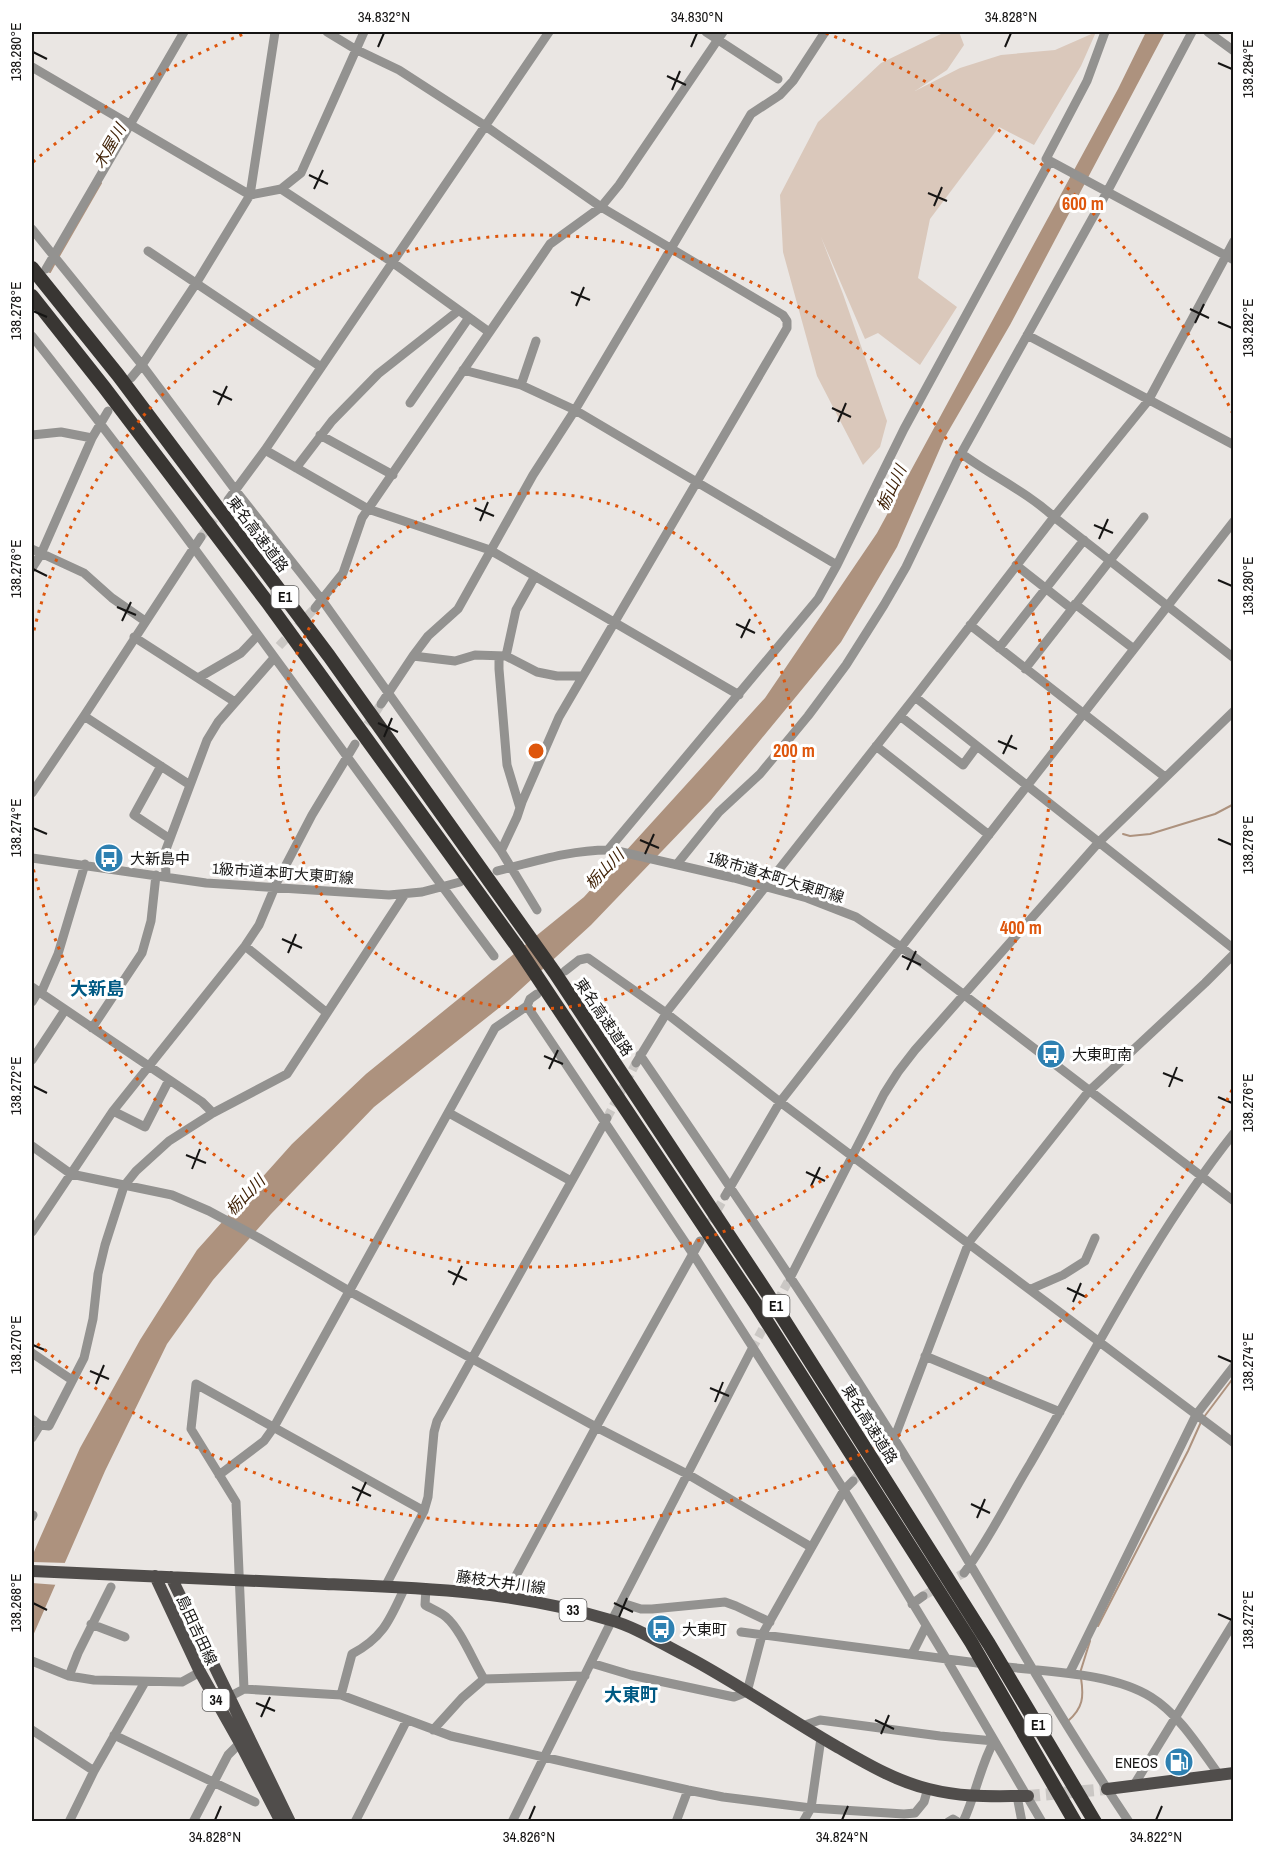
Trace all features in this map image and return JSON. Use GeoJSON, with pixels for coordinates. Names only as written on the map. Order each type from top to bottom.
{"type":"FeatureCollection","features":[{"type":"Feature","properties":{"kind":"highway","name":"東名高速道路"},"geometry":{"type":"LineString","coordinates":[[32,268],[118,375],[322,647],[527,934],[560,972],[989,1644],[1095,1821]]}},
{"type":"Feature","properties":{"kind":"highway","name":"E1"},"geometry":{"type":"LineString","coordinates":[[32,296],[268,603],[516,945],[539,988],[755,1303],[971,1642],[1075,1821]]}},
{"type":"Feature","properties":{"kind":"main road","name":"藤枝大井川線"},"geometry":{"type":"LineString","coordinates":[[32,1571],[426,1588],[505,1596],[554,1604],[612,1620],[700,1664],[821,1738],[898,1779],[927,1788],[973,1797],[1023,1796]]}},
{"type":"Feature","properties":{"kind":"main road","name":"島田吉田線"},"geometry":{"type":"LineString","coordinates":[[155,1576],[200,1672],[281,1821]]}},
{"type":"Feature","properties":{"kind":"main road","name":"島田吉田線"},"geometry":{"type":"LineString","coordinates":[[171,1577],[290,1821]]}},
{"type":"Feature","properties":{"kind":"main road"},"geometry":{"type":"LineString","coordinates":[[1107,1790],[1233,1773]]}},
{"type":"Feature","properties":{"kind":"street"},"geometry":{"type":"LineString","coordinates":[[46,269],[133,125],[184,32]]}},
{"type":"Feature","properties":{"kind":"street"},"geometry":{"type":"LineString","coordinates":[[131,378],[196,282],[250,195],[274,32]]}},
{"type":"Feature","properties":{"kind":"street"},"geometry":{"type":"LineString","coordinates":[[327,32],[355,49],[399,70],[484,125],[601,207],[783,315],[787,321],[787,328],[559,717],[501,851]]}},
{"type":"Feature","properties":{"kind":"street"},"geometry":{"type":"LineString","coordinates":[[32,67],[250,195],[281,189],[301,173],[364,32]]}},
{"type":"Feature","properties":{"kind":"street"},"geometry":{"type":"LineString","coordinates":[[228,500],[265,450],[549,32]]}},
{"type":"Feature","properties":{"kind":"street"},"geometry":{"type":"LineString","coordinates":[[706,32],[720,35],[778,80]]}},
{"type":"Feature","properties":{"kind":"street"},"geometry":{"type":"LineString","coordinates":[[381,704],[428,636],[458,609],[533,475],[751,114],[780,95],[793,81],[825,32]]}},
{"type":"Feature","properties":{"kind":"street"},"geometry":{"type":"LineString","coordinates":[[1105,32],[1087,81],[1046,159],[1230,258]]}},
{"type":"Feature","properties":{"kind":"street"},"geometry":{"type":"LineString","coordinates":[[675,863],[719,812],[760,774],[846,665],[906,567],[962,454],[1192,32]]}},
{"type":"Feature","properties":{"kind":"street"},"geometry":{"type":"LineString","coordinates":[[1208,32],[1233,51]]}},
{"type":"Feature","properties":{"kind":"street"},"geometry":{"type":"LineString","coordinates":[[315,608],[344,573],[358,527],[368,509],[550,244],[601,207],[619,185],[720,35]]}},
{"type":"Feature","properties":{"kind":"street"},"geometry":{"type":"LineString","coordinates":[[611,850],[818,599],[904,429],[1050,161]]}},
{"type":"Feature","properties":{"kind":"street"},"geometry":{"type":"LineString","coordinates":[[281,189],[392,262],[489,332]]}},
{"type":"Feature","properties":{"kind":"street"},"geometry":{"type":"LineString","coordinates":[[32,229],[142,364],[236,491],[322,600],[501,851],[537,910]]}},
{"type":"Feature","properties":{"kind":"street"},"geometry":{"type":"LineString","coordinates":[[1129,1821],[1032,1670],[894,1439],[790,1278],[638,1059],[666,1013],[1016,565],[1148,401],[1230,258],[1233,242]]}},
{"type":"Feature","properties":{"kind":"street"},"geometry":{"type":"LineString","coordinates":[[148,251],[321,367]]}},
{"type":"Feature","properties":{"kind":"street"},"geometry":{"type":"LineString","coordinates":[[296,468],[320,435],[378,374],[458,311]]}},
{"type":"Feature","properties":{"kind":"street"},"geometry":{"type":"LineString","coordinates":[[410,403],[468,319]]}},
{"type":"Feature","properties":{"kind":"street"},"geometry":{"type":"LineString","coordinates":[[1027,335],[1233,446]]}},
{"type":"Feature","properties":{"kind":"street"},"geometry":{"type":"LineString","coordinates":[[32,336],[195,547],[494,956]]}},
{"type":"Feature","properties":{"kind":"street"},"geometry":{"type":"LineString","coordinates":[[521,385],[536,341]]}},
{"type":"Feature","properties":{"kind":"street"},"geometry":{"type":"LineString","coordinates":[[463,370],[521,385],[574,410],[837,565]]}},
{"type":"Feature","properties":{"kind":"street"},"geometry":{"type":"LineString","coordinates":[[32,568],[41,554],[92,438],[108,411]]}},
{"type":"Feature","properties":{"kind":"street"},"geometry":{"type":"LineString","coordinates":[[32,435],[61,432],[92,438]]}},
{"type":"Feature","properties":{"kind":"street"},"geometry":{"type":"LineString","coordinates":[[320,435],[393,475]]}},
{"type":"Feature","properties":{"kind":"street"},"geometry":{"type":"LineString","coordinates":[[265,450],[368,509],[490,549],[739,695]]}},
{"type":"Feature","properties":{"kind":"street"},"geometry":{"type":"LineString","coordinates":[[962,454],[987,472],[1037,501],[1054,517],[1233,658]]}},
{"type":"Feature","properties":{"kind":"street"},"geometry":{"type":"LineString","coordinates":[[1025,669],[1144,518]]}},
{"type":"Feature","properties":{"kind":"street"},"geometry":{"type":"LineString","coordinates":[[728,1191],[780,1102],[1233,521]]}},
{"type":"Feature","properties":{"kind":"street"},"geometry":{"type":"LineString","coordinates":[[33,787],[84,716],[201,537]]}},
{"type":"Feature","properties":{"kind":"street"},"geometry":{"type":"LineString","coordinates":[[999,648],[1084,540]]}},
{"type":"Feature","properties":{"kind":"street"},"geometry":{"type":"LineString","coordinates":[[32,549],[84,573],[112,598],[145,621]]}},
{"type":"Feature","properties":{"kind":"street"},"geometry":{"type":"LineString","coordinates":[[1016,565],[1134,649]]}},
{"type":"Feature","properties":{"kind":"street"},"geometry":{"type":"LineString","coordinates":[[520,808],[507,765],[499,669],[516,610],[535,576]]}},
{"type":"Feature","properties":{"kind":"street"},"geometry":{"type":"LineString","coordinates":[[970,625],[1165,777]]}},
{"type":"Feature","properties":{"kind":"street"},"geometry":{"type":"LineString","coordinates":[[198,678],[241,653],[258,635]]}},
{"type":"Feature","properties":{"kind":"street"},"geometry":{"type":"LineString","coordinates":[[134,637],[235,702]]}},
{"type":"Feature","properties":{"kind":"street"},"geometry":{"type":"LineString","coordinates":[[92,1028],[142,953],[165,852],[207,740],[218,722],[279,646]]}},
{"type":"Feature","properties":{"kind":"street"},"geometry":{"type":"LineString","coordinates":[[413,656],[455,661],[475,655],[503,656],[537,672],[557,676],[582,676]]}},
{"type":"Feature","properties":{"kind":"street"},"geometry":{"type":"LineString","coordinates":[[884,1449],[894,1439],[969,1242],[1089,1091],[1205,983],[1233,952],[1099,842],[915,697]]}},
{"type":"Feature","properties":{"kind":"street"},"geometry":{"type":"LineString","coordinates":[[790,1278],[898,1072],[963,994],[1099,842],[1233,711]]}},
{"type":"Feature","properties":{"kind":"street"},"geometry":{"type":"LineString","coordinates":[[84,716],[190,785]]}},
{"type":"Feature","properties":{"kind":"street"},"geometry":{"type":"LineString","coordinates":[[900,716],[963,765],[977,746]]}},
{"type":"Feature","properties":{"kind":"street"},"geometry":{"type":"LineString","coordinates":[[32,1232],[113,1111],[245,946],[259,925],[312,815],[355,744]]}},
{"type":"Feature","properties":{"kind":"street"},"geometry":{"type":"LineString","coordinates":[[876,746],[988,835]]}},
{"type":"Feature","properties":{"kind":"street"},"geometry":{"type":"LineString","coordinates":[[161,766],[134,815],[170,839]]}},
{"type":"Feature","properties":{"kind":"street","name":"1級市道本町大東町線"},"geometry":{"type":"LineString","coordinates":[[497,871],[564,853],[611,850],[675,863],[807,898],[856,917],[901,947],[1233,1201]]}},
{"type":"Feature","properties":{"kind":"street","name":"1級市道本町大東町線"},"geometry":{"type":"LineString","coordinates":[[32,858],[206,883],[389,895],[405,894],[460,882]]}},
{"type":"Feature","properties":{"kind":"street"},"geometry":{"type":"LineString","coordinates":[[32,1002],[58,954],[85,864]]}},
{"type":"Feature","properties":{"kind":"street"},"geometry":{"type":"LineString","coordinates":[[32,1419],[40,1425],[49,1426],[84,1358],[93,1319],[100,1264],[124,1186],[136,1171],[169,1141],[213,1113],[287,1074],[405,894]]}},
{"type":"Feature","properties":{"kind":"street"},"geometry":{"type":"LineString","coordinates":[[245,946],[327,1013]]}},
{"type":"Feature","properties":{"kind":"street"},"geometry":{"type":"LineString","coordinates":[[560,972],[579,960],[588,958],[666,1013],[780,1102],[969,1242],[1233,1443]]}},
{"type":"Feature","properties":{"kind":"street"},"geometry":{"type":"LineString","coordinates":[[219,1475],[264,1441],[274,1427],[495,1028],[527,1006],[539,988]]}},
{"type":"Feature","properties":{"kind":"street"},"geometry":{"type":"LineString","coordinates":[[37,991],[202,1102],[213,1113]]}},
{"type":"Feature","properties":{"kind":"street"},"geometry":{"type":"LineString","coordinates":[[527,1006],[693,1254],[844,1490],[946,1658],[1023,1796],[1042,1821]]}},
{"type":"Feature","properties":{"kind":"street"},"geometry":{"type":"LineString","coordinates":[[32,1060],[65,1010]]}},
{"type":"Feature","properties":{"kind":"street"},"geometry":{"type":"LineString","coordinates":[[113,1111],[145,1127],[169,1080]]}},
{"type":"Feature","properties":{"kind":"street"},"geometry":{"type":"LineString","coordinates":[[449,1113],[571,1181]]}},
{"type":"Feature","properties":{"kind":"street"},"geometry":{"type":"LineString","coordinates":[[385,1587],[424,1511],[428,1497],[437,1421],[605,1120]]}},
{"type":"Feature","properties":{"kind":"street"},"geometry":{"type":"LineString","coordinates":[[964,1573],[1060,1412],[1099,1340],[1200,1175],[1233,1134]]}},
{"type":"Feature","properties":{"kind":"street"},"geometry":{"type":"LineString","coordinates":[[32,1146],[71,1174],[172,1195],[209,1211],[596,1427],[689,1474],[811,1547]]}},
{"type":"Feature","properties":{"kind":"street"},"geometry":{"type":"LineString","coordinates":[[1032,1290],[1085,1261],[1095,1238]]}},
{"type":"Feature","properties":{"kind":"street"},"geometry":{"type":"LineString","coordinates":[[505,1596],[700,1241]]}},
{"type":"Feature","properties":{"kind":"street"},"geometry":{"type":"LineString","coordinates":[[512,1821],[612,1620],[752,1349]]}},
{"type":"Feature","properties":{"kind":"street"},"geometry":{"type":"LineString","coordinates":[[32,1353],[72,1380]]}},
{"type":"Feature","properties":{"kind":"street"},"geometry":{"type":"LineString","coordinates":[[925,1356],[1060,1412]]}},
{"type":"Feature","properties":{"kind":"street"},"geometry":{"type":"LineString","coordinates":[[1070,1672],[1196,1415],[1233,1366]]}},
{"type":"Feature","properties":{"kind":"street"},"geometry":{"type":"LineString","coordinates":[[244,1689],[236,1502],[191,1429],[196,1384],[424,1511]]}},
{"type":"Feature","properties":{"kind":"street"},"geometry":{"type":"LineString","coordinates":[[32,1438],[40,1425]]}},
{"type":"Feature","properties":{"kind":"street"},"geometry":{"type":"LineString","coordinates":[[591,1663],[631,1675],[734,1697],[747,1692],[762,1635],[844,1490],[853,1481]]}},
{"type":"Feature","properties":{"kind":"street"},"geometry":{"type":"LineString","coordinates":[[69,1676],[91,1624],[111,1587]]}},
{"type":"Feature","properties":{"kind":"street"},"geometry":{"type":"LineString","coordinates":[[341,1695],[352,1654],[368,1645],[388,1624],[405,1587]]}},
{"type":"Feature","properties":{"kind":"street"},"geometry":{"type":"LineString","coordinates":[[426,1588],[425,1605],[445,1616],[458,1631],[484,1679]]}},
{"type":"Feature","properties":{"kind":"street"},"geometry":{"type":"LineString","coordinates":[[912,1604],[922,1596]]}},
{"type":"Feature","properties":{"kind":"street"},"geometry":{"type":"LineString","coordinates":[[622,1603],[641,1609],[652,1609],[724,1602],[770,1622]]}},
{"type":"Feature","properties":{"kind":"street"},"geometry":{"type":"LineString","coordinates":[[1134,1785],[1233,1622]]}},
{"type":"Feature","properties":{"kind":"street"},"geometry":{"type":"LineString","coordinates":[[91,1624],[125,1637]]}},
{"type":"Feature","properties":{"kind":"street"},"geometry":{"type":"LineString","coordinates":[[912,1654],[926,1626]]}},
{"type":"Feature","properties":{"kind":"street"},"geometry":{"type":"LineString","coordinates":[[741,1632],[1032,1670],[1070,1672],[1132,1688],[1151,1697],[1174,1717],[1220,1776]]}},
{"type":"Feature","properties":{"kind":"street"},"geometry":{"type":"LineString","coordinates":[[32,1661],[69,1676],[94,1680],[182,1682],[200,1672]]}},
{"type":"Feature","properties":{"kind":"street"},"geometry":{"type":"LineString","coordinates":[[433,1730],[462,1698],[484,1679],[585,1676]]}},
{"type":"Feature","properties":{"kind":"street"},"geometry":{"type":"LineString","coordinates":[[69,1821],[94,1771],[145,1682]]}},
{"type":"Feature","properties":{"kind":"street"},"geometry":{"type":"LineString","coordinates":[[229,1697],[244,1689],[341,1695],[433,1730],[544,1758],[723,1797],[862,1813],[915,1813],[924,1802],[927,1788]]}},
{"type":"Feature","properties":{"kind":"street"},"geometry":{"type":"LineString","coordinates":[[355,1821],[407,1720]]}},
{"type":"Feature","properties":{"kind":"street"},"geometry":{"type":"LineString","coordinates":[[802,1726],[820,1720],[994,1741]]}},
{"type":"Feature","properties":{"kind":"street"},"geometry":{"type":"LineString","coordinates":[[32,1730],[94,1771]]}},
{"type":"Feature","properties":{"kind":"street"},"geometry":{"type":"LineString","coordinates":[[114,1735],[255,1802]]}},
{"type":"Feature","properties":{"kind":"street"},"geometry":{"type":"LineString","coordinates":[[803,1821],[811,1808],[821,1738]]}},
{"type":"Feature","properties":{"kind":"street"},"geometry":{"type":"LineString","coordinates":[[963,1821],[986,1756],[994,1741]]}},
{"type":"Feature","properties":{"kind":"street"},"geometry":{"type":"LineString","coordinates":[[193,1821],[228,1755],[240,1743]]}},
{"type":"Feature","properties":{"kind":"street"},"geometry":{"type":"LineString","coordinates":[[676,1821],[688,1790]]}},
{"type":"Feature","properties":{"kind":"street"},"geometry":{"type":"LineString","coordinates":[[1022,1821],[1023,1796]]}},
{"type":"Feature","properties":{"kind":"street"},"geometry":{"type":"LineString","coordinates":[[948,1821],[953,1819],[958,1821]]}},
{"type":"Feature","properties":{"kind":"shaded area"},"geometry":{"type":"Polygon","coordinates":[[[945,32],[959,32],[964,45],[947,70],[915,91],[960,68],[1001,55],[1055,50],[1096,32],[1081,66],[1034,145],[999,127],[930,219],[918,278],[957,307],[920,365],[878,333],[865,339],[821,237],[887,421],[880,447],[863,465],[817,376],[783,252],[780,195],[818,122],[881,63],[945,32]]]}},
{"type":"Feature","properties":{"kind":"shaded area"},"geometry":{"type":"Polygon","coordinates":[[[1146,32],[1165,32],[1010,325],[945,437],[897,547],[841,642],[711,800],[591,925],[509,1000],[374,1107],[271,1214],[213,1280],[167,1344],[105,1471],[32,1638],[32,1557],[36,1547],[80,1448],[140,1340],[197,1250],[292,1144],[366,1074],[584,897],[765,698],[877,533],[1118,89],[1146,32]]]}},
{"type":"Feature","properties":{"kind":"pier"},"geometry":{"type":"Polygon","coordinates":[[[32,1562],[68,1563],[58,1585],[32,1583],[32,1562]]]}},
{"type":"Feature","properties":{"kind":"waterway","name":"木屋川"},"geometry":{"type":"LineString","coordinates":[[59,256],[101,183]]}},
{"type":"Feature","properties":{"kind":"waterway","name":"木屋川"},"geometry":{"type":"LineString","coordinates":[[50,272],[56,261]]}},
{"type":"Feature","properties":{"kind":"waterway"},"geometry":{"type":"LineString","coordinates":[[1123,834],[1130,836],[1150,834],[1215,814],[1234,804]]}},
{"type":"Feature","properties":{"kind":"waterway"},"geometry":{"type":"LineString","coordinates":[[1204,1417],[1234,1377]]}},
{"type":"Feature","properties":{"kind":"waterway"},"geometry":{"type":"LineString","coordinates":[[1098,1626],[1201,1422]]}},
{"type":"Feature","properties":{"kind":"waterway"},"geometry":{"type":"LineString","coordinates":[[1080,1673],[1090,1641]]}},
{"type":"Feature","properties":{"kind":"waterway"},"geometry":{"type":"LineString","coordinates":[[1068,1721],[1081,1702],[1081,1678]]}},
{"type":"Feature","properties":{"kind":"tunnel"},"geometry":{"type":"LineString","coordinates":[[201,537],[223,507]]}},
{"type":"Feature","properties":{"kind":"tunnel"},"geometry":{"type":"LineString","coordinates":[[279,646],[315,608]]}},
{"type":"Feature","properties":{"kind":"tunnel"},"geometry":{"type":"LineString","coordinates":[[360,736],[381,704]]}},
{"type":"Feature","properties":{"kind":"tunnel"},"geometry":{"type":"LineString","coordinates":[[607,1118],[636,1063]]}},
{"type":"Feature","properties":{"kind":"tunnel"},"geometry":{"type":"LineString","coordinates":[[704,1234],[725,1196]]}},
{"type":"Feature","properties":{"kind":"tunnel"},"geometry":{"type":"LineString","coordinates":[[752,1349],[790,1278]]}},
{"type":"Feature","properties":{"kind":"tunnel"},"geometry":{"type":"LineString","coordinates":[[853,1481],[884,1449]]}},
{"type":"Feature","properties":{"kind":"tunnel"},"geometry":{"type":"LineString","coordinates":[[923,1596],[964,1573]]}},
{"type":"Feature","properties":{"kind":"tunnel"},"geometry":{"type":"LineString","coordinates":[[1028,1796],[1107,1789]]}},
{"type":"Feature","properties":{"kind":"place","name":"大新島中"},"geometry":{"type":"Point","coordinates":[109,858]}},
{"type":"Feature","properties":{"kind":"place","name":"大東町南"},"geometry":{"type":"Point","coordinates":[1051,1054]}},
{"type":"Feature","properties":{"kind":"place","name":"大東町"},"geometry":{"type":"Point","coordinates":[661,1629]}},
{"type":"Feature","properties":{"kind":"place","name":"ENEOS"},"geometry":{"type":"Point","coordinates":[1179,1762]}},
{"type":"Feature","properties":{"kind":"district","name":"大新島"},"geometry":{"type":"Point","coordinates":[97,988]}},
{"type":"Feature","properties":{"kind":"district","name":"大東町"},"geometry":{"type":"Point","coordinates":[631,1694]}},
{"type":"Feature","properties":{"kind":"water label","name":"栃山川"},"geometry":{"type":"Point","coordinates":[891,488]}},
{"type":"Feature","properties":{"kind":"water label","name":"栃山川"},"geometry":{"type":"Point","coordinates":[604,869]}},
{"type":"Feature","properties":{"kind":"water label","name":"栃山川"},"geometry":{"type":"Point","coordinates":[245,1195]}}]}
